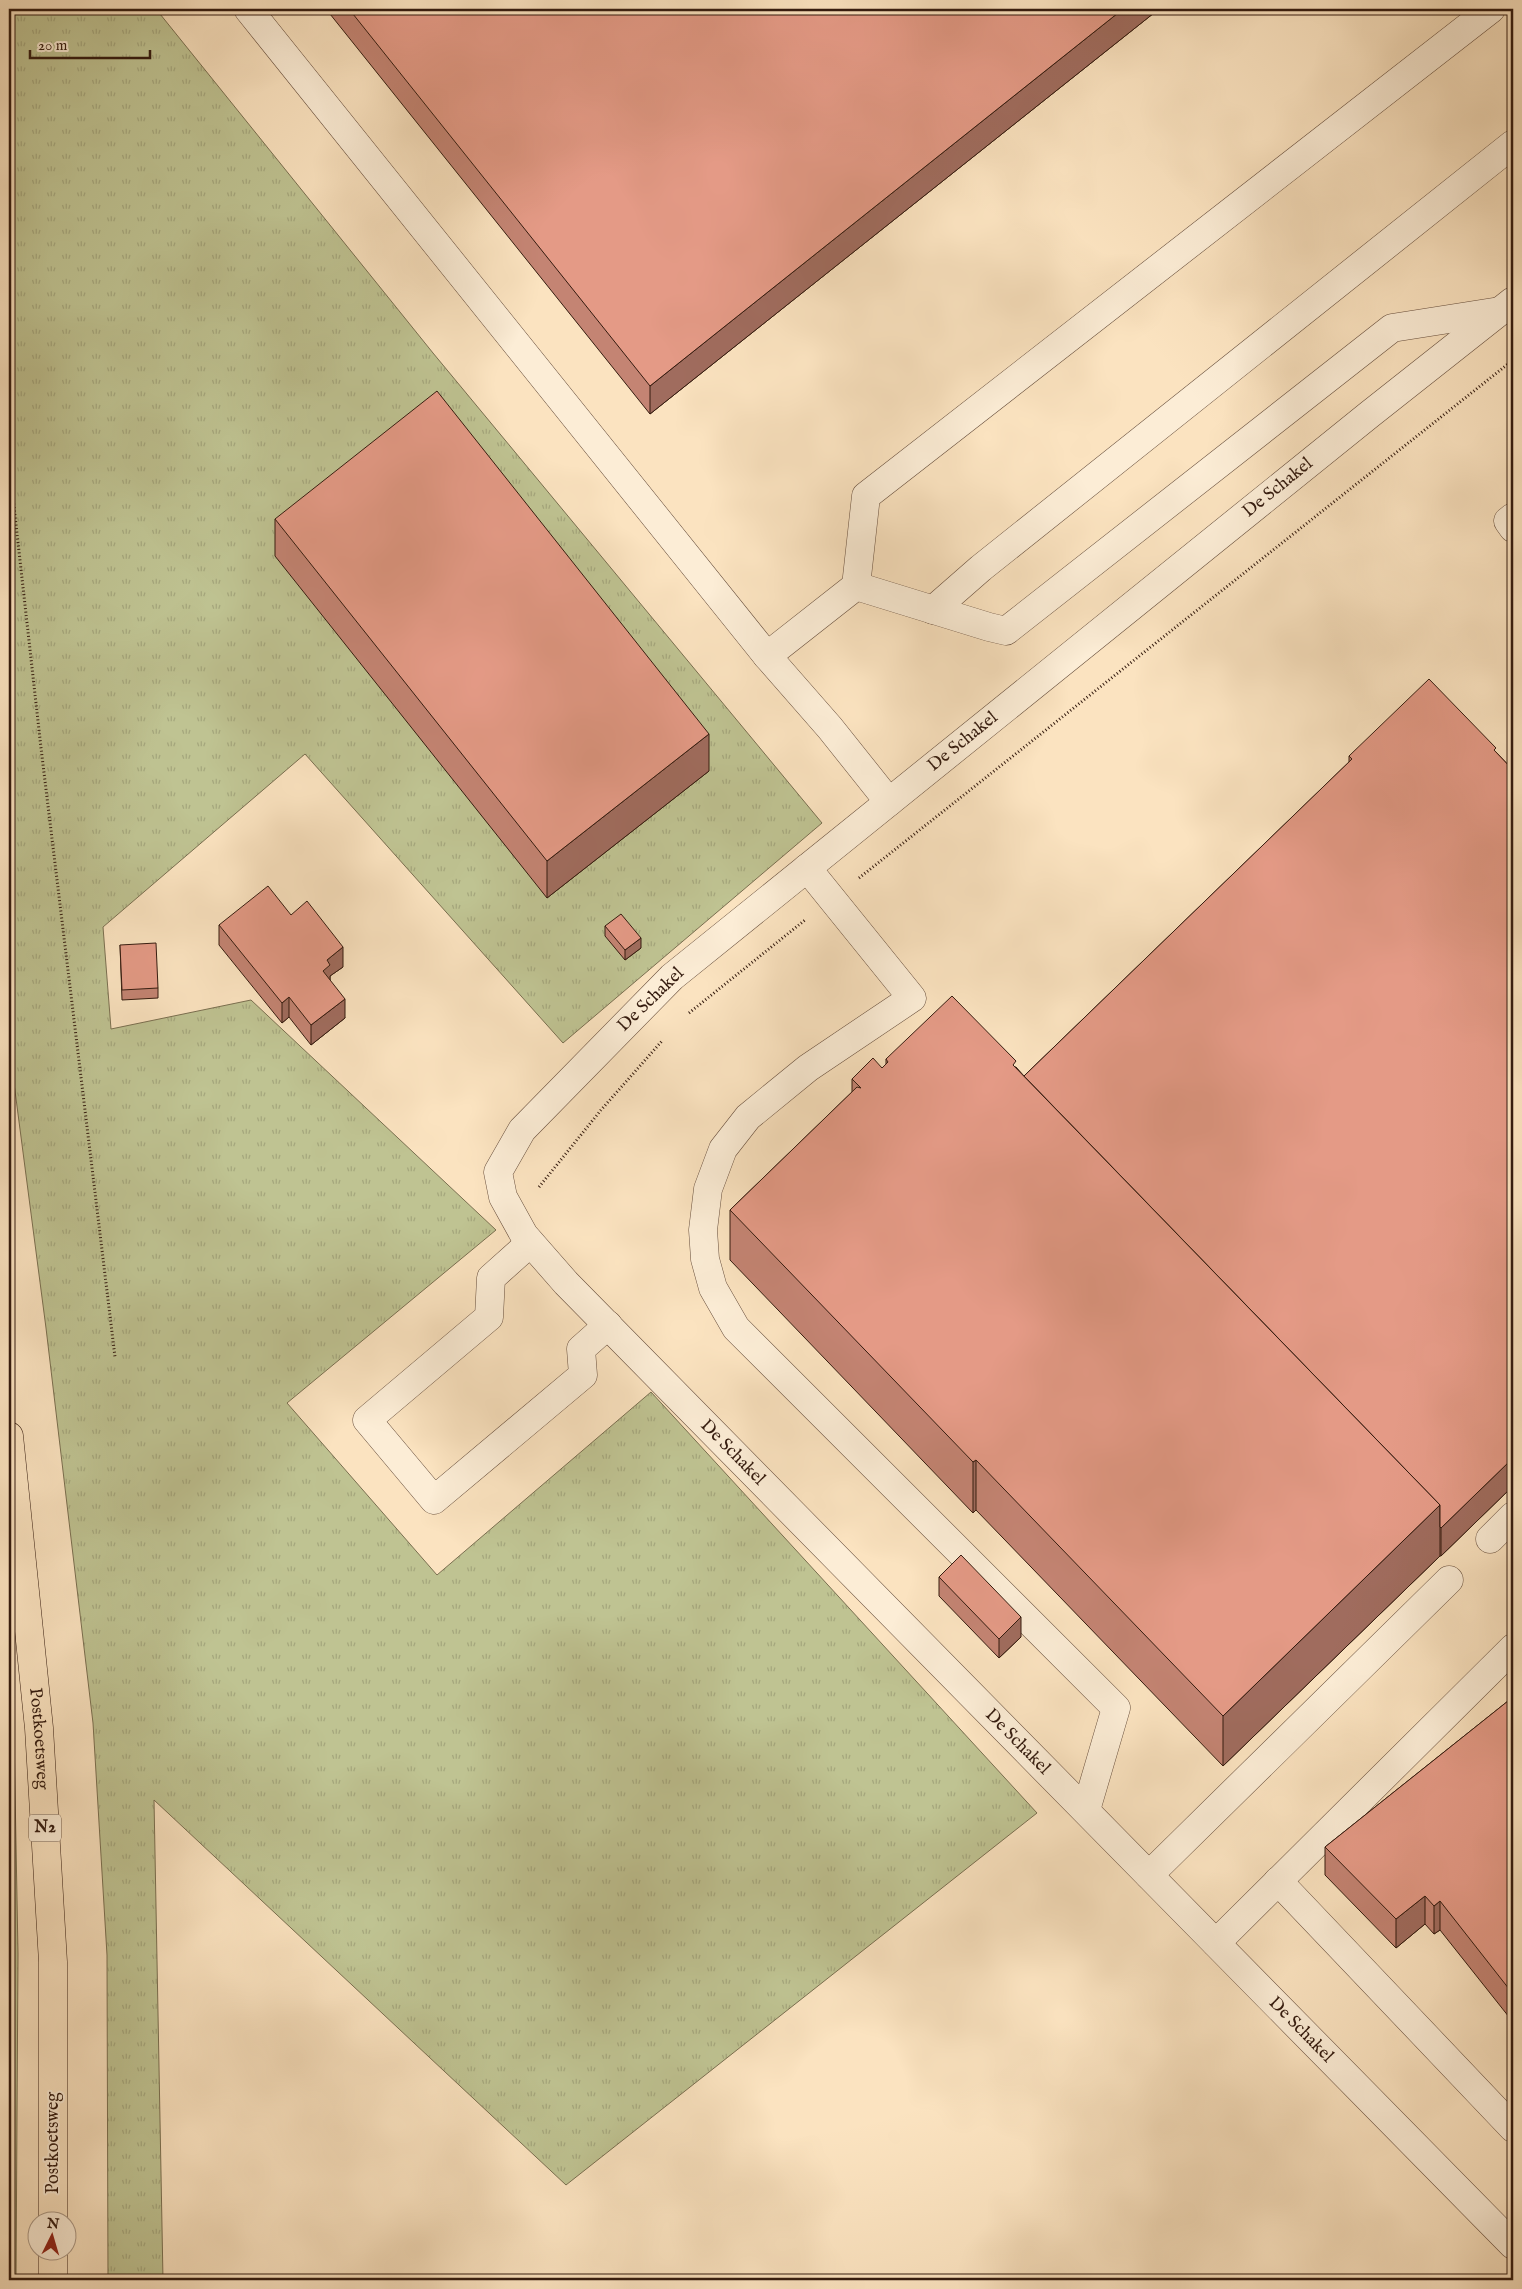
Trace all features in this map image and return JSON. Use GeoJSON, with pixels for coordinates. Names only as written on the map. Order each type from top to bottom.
{"type":"FeatureCollection","features":[{"type":"Feature","properties":{"kind":"highway","name":"Postkoetsweg"},"geometry":{"type":"LineString","coordinates":[[9,1436],[39,1728],[52,1952],[53,2212]]}},
{"type":"Feature","properties":{"kind":"highway"},"geometry":{"type":"LineString","coordinates":[[53,2262],[53,2280]]}},
{"type":"Feature","properties":{"kind":"street"},"geometry":{"type":"LineString","coordinates":[[248,9],[767,656],[830,728],[888,802]]}},
{"type":"Feature","properties":{"kind":"street"},"geometry":{"type":"LineString","coordinates":[[767,656],[856,586],[866,496],[1491,9]]}},
{"type":"Feature","properties":{"kind":"street"},"geometry":{"type":"LineString","coordinates":[[932,610],[981,568],[1513,144]]}},
{"type":"Feature","properties":{"kind":"street"},"geometry":{"type":"LineString","coordinates":[[856,586],[1006,631],[1392,328],[1507,306]]}},
{"type":"Feature","properties":{"kind":"street","name":"De Schakel"},"geometry":{"type":"LineString","coordinates":[[1507,306],[672,977],[522,1130],[498,1172],[503,1198],[527,1239],[608,1325],[1513,2245]]}},
{"type":"Feature","properties":{"kind":"street"},"geometry":{"type":"LineString","coordinates":[[1513,517],[1508,521],[1513,528]]}},
{"type":"Feature","properties":{"kind":"street"},"geometry":{"type":"LineString","coordinates":[[807,868],[912,998],[808,1068],[755,1110],[723,1149],[708,1189],[703,1230],[705,1259],[713,1288],[736,1328],[1116,1708],[1086,1810]]}},
{"type":"Feature","properties":{"kind":"street"},"geometry":{"type":"LineString","coordinates":[[527,1239],[492,1278],[489,1317],[367,1420],[434,1500],[583,1375],[580,1349],[608,1325]]}},
{"type":"Feature","properties":{"kind":"street"},"geometry":{"type":"LineString","coordinates":[[1490,1539],[1513,1516]]}},
{"type":"Feature","properties":{"kind":"street"},"geometry":{"type":"LineString","coordinates":[[1149,1875],[1450,1580]]}},
{"type":"Feature","properties":{"kind":"street"},"geometry":{"type":"LineString","coordinates":[[1216,1943],[1513,1648]]}},
{"type":"Feature","properties":{"kind":"street"},"geometry":{"type":"LineString","coordinates":[[1278,1881],[1513,2128]]}},
{"type":"Feature","properties":{"kind":"path","name":"De Schakel"},"geometry":{"type":"LineString","coordinates":[[688,1014],[1513,360]]}},
{"type":"Feature","properties":{"kind":"path"},"geometry":{"type":"LineString","coordinates":[[9,462],[42,758],[115,1357]]}},
{"type":"Feature","properties":{"kind":"path","name":"De Schakel"},"geometry":{"type":"LineString","coordinates":[[527,1239],[540,1184],[601,1110],[668,1034]]}},
{"type":"Feature","properties":{"kind":"green space"},"geometry":{"type":"Polygon","coordinates":[[[9,9],[156,9],[433,353],[822,823],[563,1043],[305,754],[103,927],[111,1029],[251,1000],[496,1230],[287,1403],[437,1575],[651,1392],[1037,1813],[566,2185],[154,1800],[163,2280],[108,2280],[107,1955],[93,1723],[46,1328],[9,1045],[9,9]]]}},
{"type":"Feature","properties":{"kind":"green space"},"geometry":{"type":"Polygon","coordinates":[[[9,1689],[14,1734],[18,1954],[16,2280],[9,2280],[9,1689]]]}},
{"type":"Feature","properties":{"kind":"building"},"geometry":{"type":"Polygon","coordinates":[[[349,9],[1123,9],[650,386],[349,9]]]}},
{"type":"Feature","properties":{"kind":"building"},"geometry":{"type":"Polygon","coordinates":[[[437,391],[709,734],[547,861],[275,519],[437,391]]]}},
{"type":"Feature","properties":{"kind":"building"},"geometry":{"type":"Polygon","coordinates":[[[1429,679],[1496,748],[1494,750],[1513,770],[1513,1458],[1441,1528],[1440,1505],[1024,1076],[1352,759],[1349,756],[1429,679]]]}},
{"type":"Feature","properties":{"kind":"building"},"geometry":{"type":"Polygon","coordinates":[[[268,886],[291,915],[307,901],[343,947],[327,960],[330,965],[323,971],[345,999],[311,1025],[289,997],[282,1003],[219,925],[268,886]]]}},
{"type":"Feature","properties":{"kind":"building"},"geometry":{"type":"Polygon","coordinates":[[[621,914],[641,938],[625,950],[605,926],[621,914]]]}},
{"type":"Feature","properties":{"kind":"building"},"geometry":{"type":"Polygon","coordinates":[[[156,943],[158,988],[122,990],[120,945],[156,943]]]}},
{"type":"Feature","properties":{"kind":"building"},"geometry":{"type":"Polygon","coordinates":[[[952,996],[1016,1061],[1013,1065],[1440,1505],[1223,1716],[976,1460],[973,1462],[730,1210],[857,1087],[861,1088],[852,1079],[873,1058],[882,1068],[888,1062],[886,1059],[952,996]]]}},
{"type":"Feature","properties":{"kind":"building"},"geometry":{"type":"Polygon","coordinates":[[[961,1555],[1021,1617],[999,1639],[939,1577],[961,1555]]]}},
{"type":"Feature","properties":{"kind":"building"},"geometry":{"type":"Polygon","coordinates":[[[1513,1697],[1513,1994],[1440,1901],[1434,1906],[1425,1896],[1396,1919],[1325,1847],[1513,1697]]]}}]}
